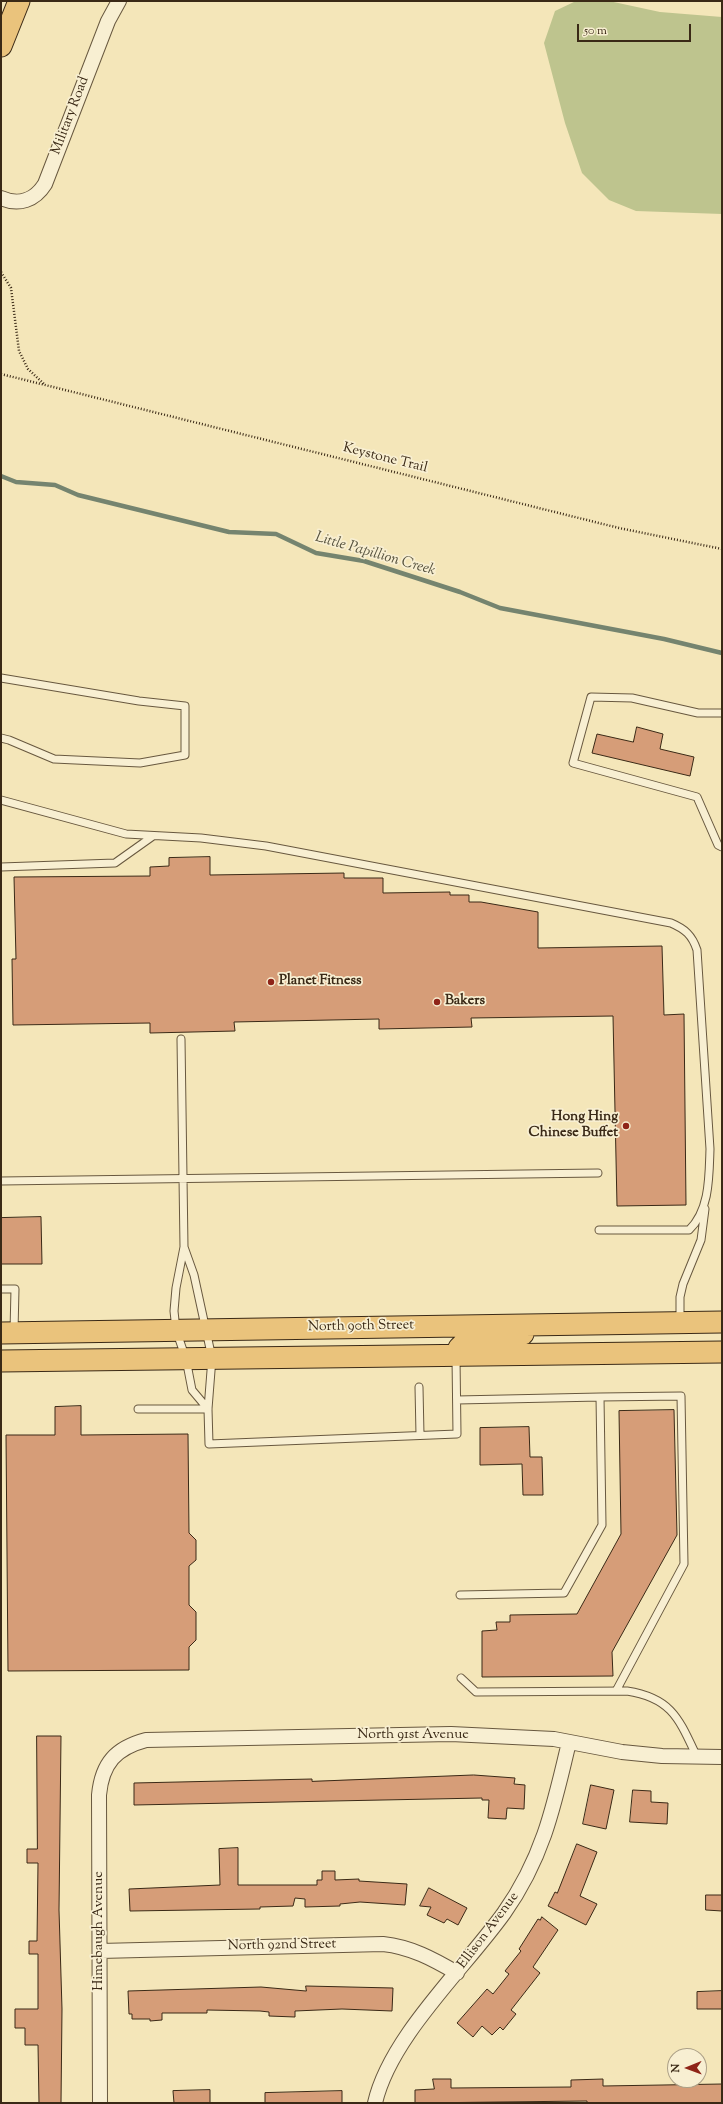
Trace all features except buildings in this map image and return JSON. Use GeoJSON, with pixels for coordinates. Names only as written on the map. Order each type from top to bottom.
{"type":"FeatureCollection","features":[{"type":"Feature","properties":{"kind":"main road"},"geometry":{"type":"LineString","coordinates":[[1,46],[19,1]]}},
{"type":"Feature","properties":{"kind":"main road","name":"North 90th Street"},"geometry":{"type":"LineString","coordinates":[[8,1333],[722,1322]]}},
{"type":"Feature","properties":{"kind":"main road"},"geometry":{"type":"LineString","coordinates":[[456,1356],[459,1348],[464,1343],[502,1339],[563,1324]]}},
{"type":"Feature","properties":{"kind":"main road"},"geometry":{"type":"LineString","coordinates":[[1,1360],[722,1352]]}},
{"type":"Feature","properties":{"kind":"street","name":"Military Road"},"geometry":{"type":"LineString","coordinates":[[1,198],[22,202],[32,199],[40,192],[45,184],[108,21],[118,1]]}},
{"type":"Feature","properties":{"kind":"street","name":"North 91st Avenue"},"geometry":{"type":"LineString","coordinates":[[110,1761],[123,1748],[146,1740],[451,1734],[528,1737],[569,1742],[622,1752],[662,1756],[722,1757]]}},
{"type":"Feature","properties":{"kind":"street","name":"Ellison Avenue"},"geometry":{"type":"LineString","coordinates":[[375,2103],[391,2063],[410,2031],[504,1914],[533,1863],[553,1813],[569,1742]]}},
{"type":"Feature","properties":{"kind":"street","name":"Himebaugh Avenue"},"geometry":{"type":"LineString","coordinates":[[100,2103],[100,1795],[102,1778],[110,1761]]}},
{"type":"Feature","properties":{"kind":"street","name":"North 92nd Street"},"geometry":{"type":"LineString","coordinates":[[100,1951],[383,1944],[410,1949],[431,1958],[457,1973]]}},
{"type":"Feature","properties":{"kind":"lane"},"geometry":{"type":"LineString","coordinates":[[1,678],[139,701],[185,706],[185,755],[140,763],[54,759],[1,738]]}},
{"type":"Feature","properties":{"kind":"lane"},"geometry":{"type":"LineString","coordinates":[[722,713],[698,713],[632,698],[591,697],[573,763],[697,797],[718,845],[722,847]]}},
{"type":"Feature","properties":{"kind":"lane"},"geometry":{"type":"LineString","coordinates":[[1,800],[98,828],[126,834],[201,838],[266,846],[671,923],[685,929],[694,938],[697,950],[710,1149],[701,1240],[683,1284],[680,1297],[680,1323]]}},
{"type":"Feature","properties":{"kind":"lane"},"geometry":{"type":"LineString","coordinates":[[1,867],[115,863],[153,836]]}},
{"type":"Feature","properties":{"kind":"lane"},"geometry":{"type":"LineString","coordinates":[[181,1039],[184,1247],[176,1288],[174,1311],[176,1330],[186,1359],[192,1390],[208,1409]]}},
{"type":"Feature","properties":{"kind":"lane"},"geometry":{"type":"LineString","coordinates":[[1,1181],[598,1173]]}},
{"type":"Feature","properties":{"kind":"lane"},"geometry":{"type":"LineString","coordinates":[[599,1230],[690,1230],[702,1213],[706,1195]]}},
{"type":"Feature","properties":{"kind":"lane"},"geometry":{"type":"LineString","coordinates":[[184,1247],[194,1275],[212,1358],[208,1409],[209,1444],[457,1434],[456,1356]]}},
{"type":"Feature","properties":{"kind":"lane"},"geometry":{"type":"LineString","coordinates":[[1,1289],[16,1289],[8,1333]]}},
{"type":"Feature","properties":{"kind":"lane"},"geometry":{"type":"LineString","coordinates":[[419,1387],[420,1435]]}},
{"type":"Feature","properties":{"kind":"lane"},"geometry":{"type":"LineString","coordinates":[[457,1400],[680,1396],[684,1564],[616,1691]]}},
{"type":"Feature","properties":{"kind":"lane"},"geometry":{"type":"LineString","coordinates":[[460,1595],[564,1593],[602,1525],[600,1397]]}},
{"type":"Feature","properties":{"kind":"lane"},"geometry":{"type":"LineString","coordinates":[[138,1409],[208,1409]]}},
{"type":"Feature","properties":{"kind":"lane"},"geometry":{"type":"LineString","coordinates":[[461,1678],[476,1692],[616,1691],[642,1693],[664,1703],[681,1722],[697,1757]]}},
{"type":"Feature","properties":{"kind":"path","name":"Keystone Trail"},"geometry":{"type":"LineString","coordinates":[[1,272],[11,288],[19,351],[28,369],[44,384]]}},
{"type":"Feature","properties":{"kind":"path","name":"Keystone Trail"},"geometry":{"type":"LineString","coordinates":[[1,374],[620,528],[722,549]]}},
{"type":"Feature","properties":{"kind":"green space"},"geometry":{"type":"Polygon","coordinates":[[[576,1],[609,1],[660,12],[722,17],[722,214],[636,211],[609,200],[582,173],[565,123],[544,43],[555,11],[576,1]]]}},
{"type":"Feature","properties":{"kind":"waterway","name":"Little Papillion Creek"},"geometry":{"type":"LineString","coordinates":[[1,476],[16,482],[55,485],[78,495],[229,532],[276,534],[316,553],[364,561],[460,592],[500,608],[664,639],[722,653]]}},
{"type":"Feature","properties":{"kind":"place","name":"Planet Fitness"},"geometry":{"type":"Point","coordinates":[271,982]}},
{"type":"Feature","properties":{"kind":"place","name":"Bakers"},"geometry":{"type":"Point","coordinates":[437,1002]}},
{"type":"Feature","properties":{"kind":"place","name":"Hong Hing Chinese Buffet"},"geometry":{"type":"Point","coordinates":[626,1126]}}]}
